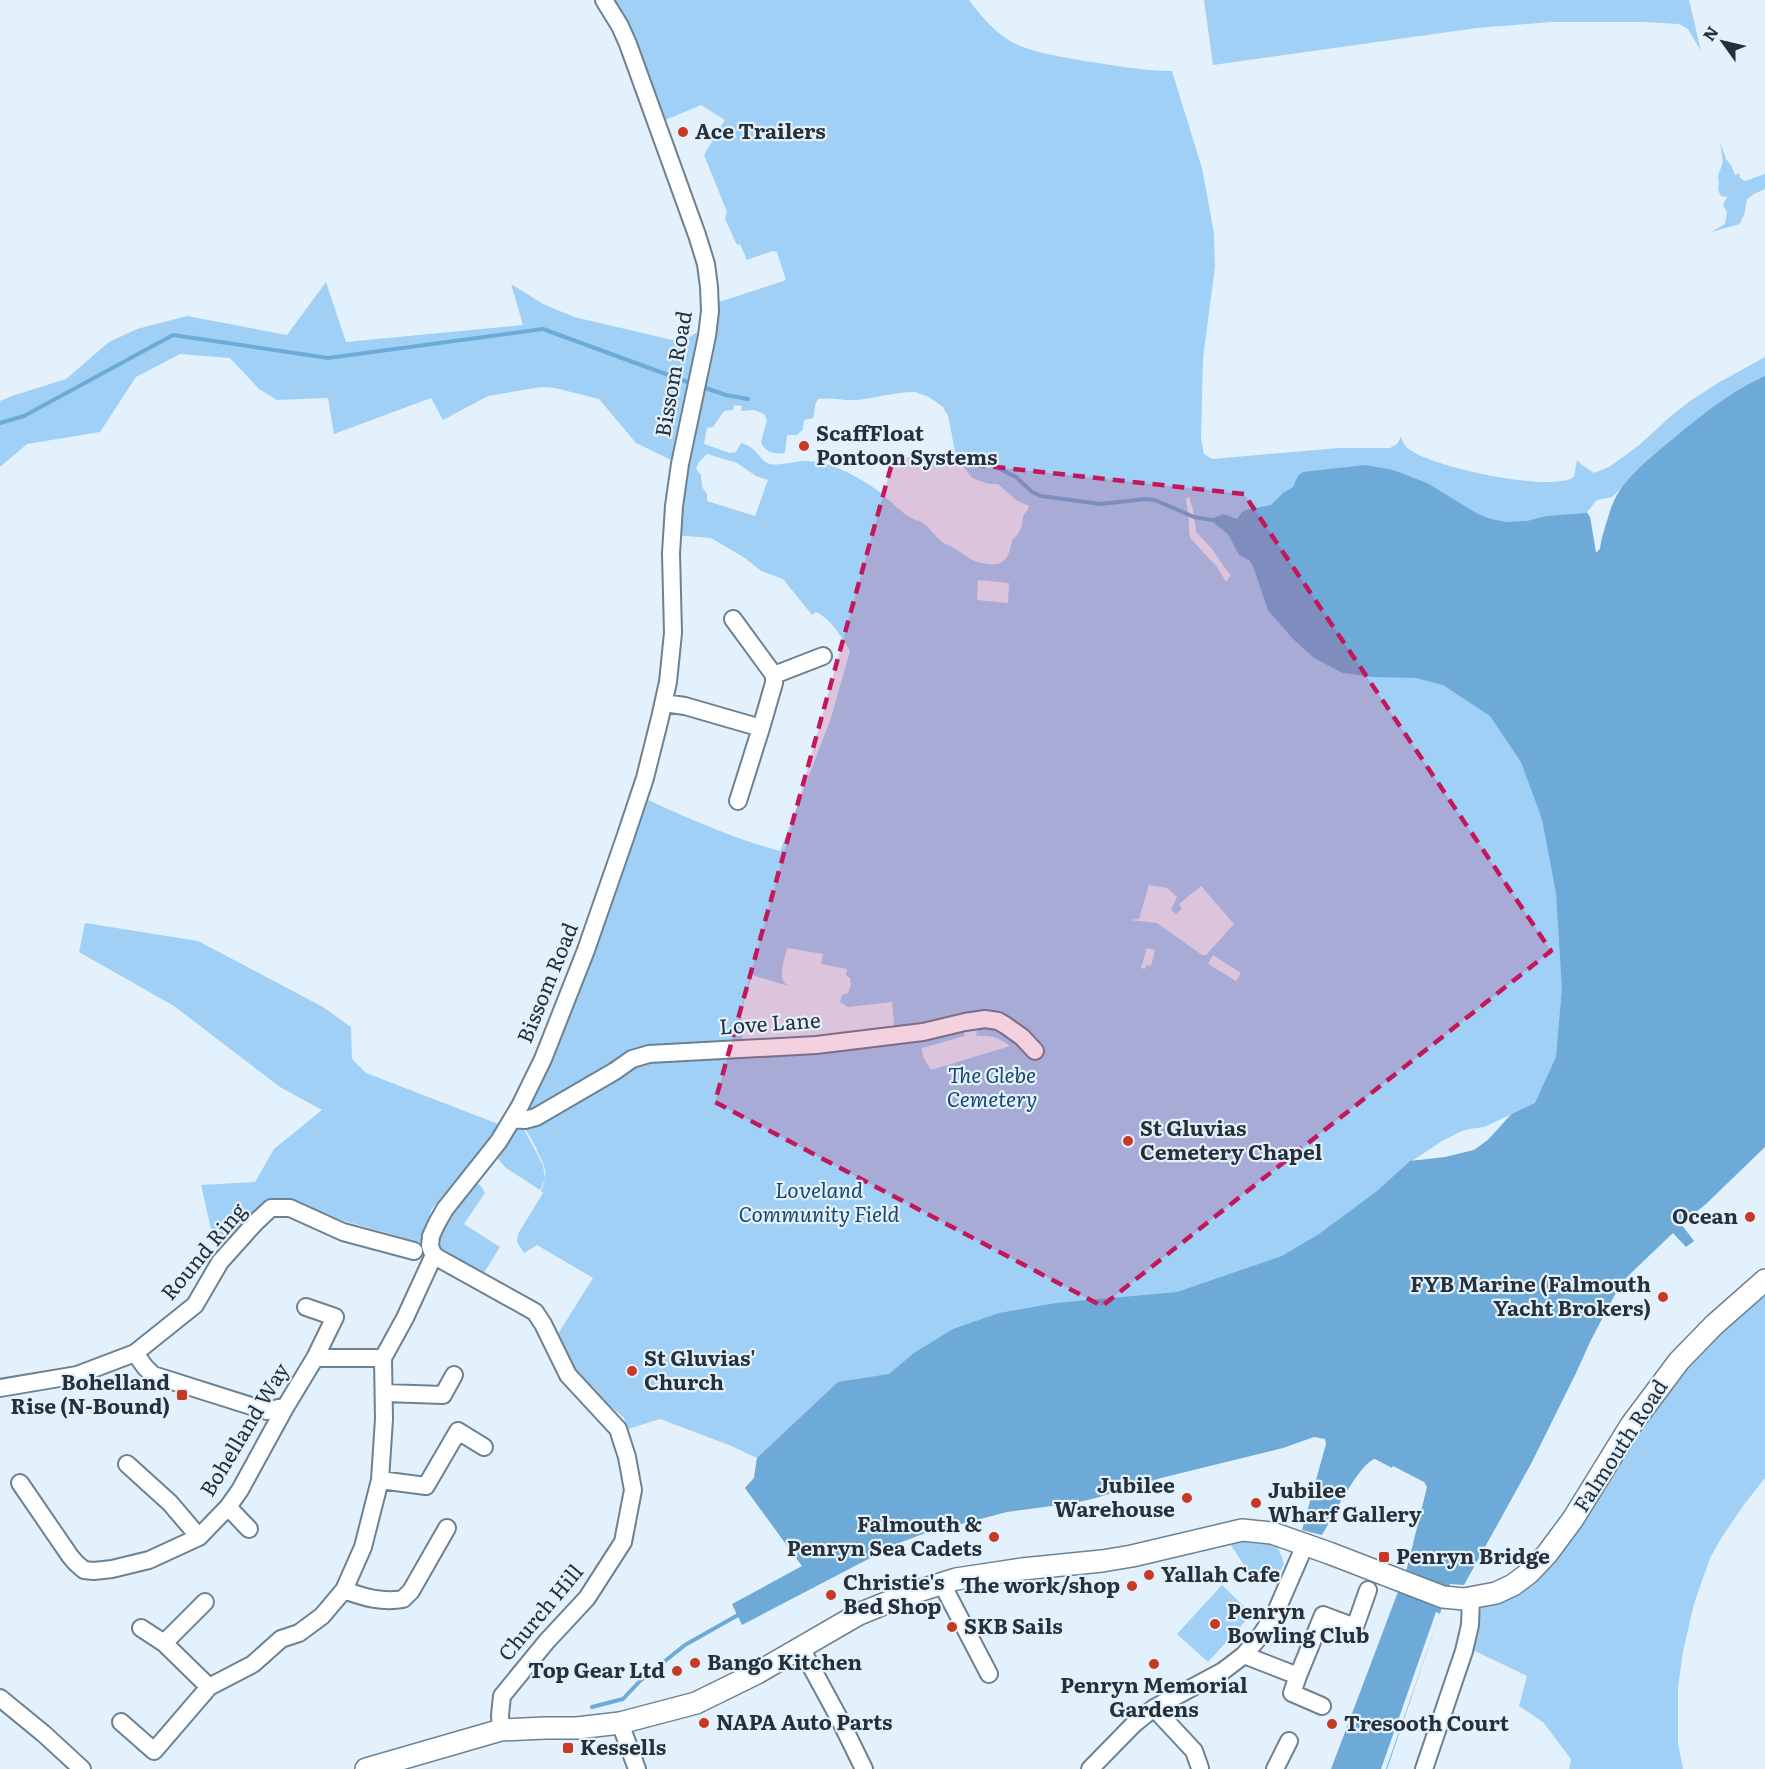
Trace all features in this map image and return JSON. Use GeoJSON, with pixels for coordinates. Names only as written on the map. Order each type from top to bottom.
{"type":"FeatureCollection","features":[{"type":"Feature","properties":{"kind":"main road","name":"Falmouth Road"},"geometry":{"type":"LineString","coordinates":[[1464,1598],[1502,1590],[1513,1585],[1536,1566],[1573,1519],[1631,1425],[1679,1361],[1714,1325],[1765,1280]]}},
{"type":"Feature","properties":{"kind":"main road"},"geometry":{"type":"LineString","coordinates":[[366,1769],[493,1732],[537,1728],[577,1728],[620,1723],[696,1703],[757,1673],[859,1614],[906,1595],[956,1579],[1022,1569],[1102,1561],[1242,1530],[1272,1533],[1435,1595],[1464,1598]]}},
{"type":"Feature","properties":{"kind":"street","name":"Bissom Road"},"geometry":{"type":"LineString","coordinates":[[434,1255],[430,1243],[436,1223],[499,1141],[513,1119],[543,1059],[593,931],[640,793],[664,703],[670,664],[673,633],[671,553],[674,506],[680,464],[707,336],[710,311],[709,287],[704,256],[683,193],[628,44],[604,0]]}},
{"type":"Feature","properties":{"kind":"street"},"geometry":{"type":"LineString","coordinates":[[733,619],[774,675],[774,683],[738,801]]}},
{"type":"Feature","properties":{"kind":"street"},"geometry":{"type":"LineString","coordinates":[[774,675],[823,656]]}},
{"type":"Feature","properties":{"kind":"street"},"geometry":{"type":"LineString","coordinates":[[664,703],[685,706],[761,728]]}},
{"type":"Feature","properties":{"kind":"street","name":"Love Lane"},"geometry":{"type":"LineString","coordinates":[[513,1119],[525,1120],[536,1117],[632,1059],[649,1054],[816,1045],[922,1032],[985,1020],[1005,1025],[1022,1037],[1035,1051]]}},
{"type":"Feature","properties":{"kind":"street","name":"Round Ring"},"geometry":{"type":"LineString","coordinates":[[0,1388],[77,1376],[135,1353],[195,1305],[220,1262],[271,1208],[290,1208],[343,1232],[414,1251]]}},
{"type":"Feature","properties":{"kind":"street"},"geometry":{"type":"LineString","coordinates":[[121,1722],[154,1751],[209,1687],[253,1664],[281,1639],[298,1632],[322,1616],[344,1590],[363,1547],[380,1480],[385,1393],[383,1358],[405,1318],[434,1255]]}},
{"type":"Feature","properties":{"kind":"street","name":"Church Hill"},"geometry":{"type":"LineString","coordinates":[[434,1255],[535,1312],[543,1323],[568,1375],[618,1429],[627,1457],[633,1490],[623,1542],[587,1598],[547,1641],[502,1696],[500,1714],[493,1732]]}},
{"type":"Feature","properties":{"kind":"street"},"geometry":{"type":"LineString","coordinates":[[306,1307],[335,1317],[315,1358]]}},
{"type":"Feature","properties":{"kind":"street"},"geometry":{"type":"LineString","coordinates":[[135,1353],[153,1375],[267,1411],[286,1406]]}},
{"type":"Feature","properties":{"kind":"street","name":"Bohelland Way"},"geometry":{"type":"LineString","coordinates":[[20,1483],[70,1556],[84,1570],[112,1569],[149,1560],[199,1537],[228,1507],[315,1358],[383,1358]]}},
{"type":"Feature","properties":{"kind":"street"},"geometry":{"type":"LineString","coordinates":[[385,1393],[443,1395],[454,1375]]}},
{"type":"Feature","properties":{"kind":"street"},"geometry":{"type":"LineString","coordinates":[[380,1480],[426,1486],[458,1431],[484,1447]]}},
{"type":"Feature","properties":{"kind":"street"},"geometry":{"type":"LineString","coordinates":[[127,1464],[170,1503],[199,1537]]}},
{"type":"Feature","properties":{"kind":"street"},"geometry":{"type":"LineString","coordinates":[[228,1507],[249,1529]]}},
{"type":"Feature","properties":{"kind":"street"},"geometry":{"type":"LineString","coordinates":[[344,1590],[363,1597],[381,1600],[403,1599],[411,1591],[447,1528]]}},
{"type":"Feature","properties":{"kind":"street"},"geometry":{"type":"LineString","coordinates":[[1090,1769],[1134,1724],[1154,1708],[1223,1671],[1244,1654],[1275,1614],[1305,1545]]}},
{"type":"Feature","properties":{"kind":"street"},"geometry":{"type":"LineString","coordinates":[[942,1584],[989,1674]]}},
{"type":"Feature","properties":{"kind":"street"},"geometry":{"type":"LineString","coordinates":[[1322,1706],[1292,1693],[1298,1676],[1323,1615],[1355,1627],[1368,1590]]}},
{"type":"Feature","properties":{"kind":"street"},"geometry":{"type":"LineString","coordinates":[[1424,1769],[1464,1651],[1470,1625],[1464,1598]]}},
{"type":"Feature","properties":{"kind":"street"},"geometry":{"type":"LineString","coordinates":[[164,1643],[205,1602]]}},
{"type":"Feature","properties":{"kind":"street"},"geometry":{"type":"LineString","coordinates":[[141,1628],[164,1643],[209,1687]]}},
{"type":"Feature","properties":{"kind":"street"},"geometry":{"type":"LineString","coordinates":[[801,1648],[864,1769]]}},
{"type":"Feature","properties":{"kind":"street"},"geometry":{"type":"LineString","coordinates":[[1244,1654],[1298,1676]]}},
{"type":"Feature","properties":{"kind":"street"},"geometry":{"type":"LineString","coordinates":[[0,1698],[82,1769]]}},
{"type":"Feature","properties":{"kind":"street"},"geometry":{"type":"LineString","coordinates":[[1154,1708],[1194,1751],[1201,1769]]}},
{"type":"Feature","properties":{"kind":"street"},"geometry":{"type":"LineString","coordinates":[[620,1723],[637,1769]]}},
{"type":"Feature","properties":{"kind":"street"},"geometry":{"type":"LineString","coordinates":[[1275,1769],[1289,1741]]}},
{"type":"Feature","properties":{"kind":"highlighted area"},"geometry":{"type":"Polygon","coordinates":[[[894,456],[1244,494],[1551,951],[1102,1306],[715,1102],[894,456]]]}},
{"type":"Feature","properties":{"kind":"green space"},"geometry":{"type":"Polygon","coordinates":[[[605,0],[969,0],[994,29],[1012,42],[1029,49],[1084,61],[1172,71],[1202,168],[1214,233],[1215,267],[1203,358],[1201,438],[1204,454],[1212,459],[1339,448],[1390,448],[1397,444],[1401,437],[1410,450],[1443,464],[1518,480],[1561,481],[1574,477],[1577,460],[1594,473],[1609,467],[1638,446],[1690,401],[1765,357],[1765,760],[1735,755],[1721,743],[1699,738],[1681,727],[1650,731],[1638,729],[1620,720],[1600,726],[1583,724],[1551,699],[1539,677],[1522,656],[1504,650],[1460,647],[1415,608],[1382,590],[1346,583],[1308,586],[1295,584],[1278,570],[1272,546],[1267,540],[1244,528],[1212,520],[1244,530],[1267,543],[1274,571],[1299,589],[1316,592],[1341,587],[1373,592],[1401,602],[1419,613],[1445,639],[1460,650],[1500,653],[1518,659],[1528,667],[1538,681],[1549,703],[1566,713],[1573,724],[1583,730],[1598,733],[1623,730],[1645,737],[1682,736],[1694,742],[1715,744],[1731,761],[1765,767],[1765,970],[1712,1028],[1609,1161],[1541,1268],[1477,1397],[1450,1422],[1408,1406],[1376,1403],[1325,1417],[1270,1412],[1220,1424],[1053,1485],[1008,1477],[875,1515],[849,1540],[802,1566],[745,1488],[754,1478],[757,1458],[660,1419],[628,1429],[624,1418],[591,1389],[587,1395],[567,1372],[553,1342],[593,1278],[537,1245],[524,1253],[517,1242],[518,1234],[543,1193],[541,1191],[545,1174],[537,1149],[520,1120],[525,1121],[536,1117],[616,1072],[632,1060],[649,1054],[817,1045],[933,1031],[960,1024],[965,1036],[922,1048],[923,1057],[931,1070],[1010,1046],[994,1038],[976,1036],[979,1020],[991,1020],[1010,1028],[992,1020],[982,1019],[972,1020],[895,1034],[892,1002],[848,1007],[840,1002],[842,995],[848,993],[851,984],[850,978],[846,975],[847,969],[821,964],[823,954],[787,948],[782,974],[784,983],[788,986],[752,975],[741,1012],[743,1048],[649,1053],[632,1059],[536,1116],[525,1120],[514,1118],[543,1058],[587,950],[640,796],[708,826],[780,851],[831,718],[850,651],[831,623],[816,612],[812,615],[783,579],[761,571],[745,558],[711,538],[673,535],[679,473],[707,336],[710,305],[786,280],[777,252],[773,251],[747,260],[725,219],[727,212],[704,155],[725,120],[701,105],[658,123],[636,59],[605,0]],[[915,392],[857,400],[818,399],[813,418],[804,420],[803,429],[797,435],[787,435],[785,453],[782,454],[768,450],[761,442],[767,420],[764,414],[754,410],[741,411],[742,406],[734,405],[733,410],[724,411],[713,427],[707,428],[704,444],[730,453],[736,452],[741,443],[751,447],[770,464],[812,461],[840,469],[879,491],[905,514],[922,522],[942,542],[978,562],[1000,563],[1007,557],[1012,540],[1022,526],[1023,516],[1029,506],[1016,500],[998,484],[989,484],[972,478],[956,456],[948,416],[943,407],[929,397],[915,392]],[[707,454],[696,469],[701,475],[707,501],[755,516],[768,480],[756,476],[737,463],[707,454]],[[1621,488],[1612,497],[1597,500],[1587,512],[1590,517],[1596,553],[1600,549],[1611,507],[1621,488]],[[1189,497],[1186,499],[1191,539],[1217,567],[1226,582],[1231,575],[1213,550],[1196,532],[1189,497]],[[978,580],[977,600],[1008,603],[1009,583],[978,580]],[[1149,885],[1139,919],[1130,920],[1157,923],[1202,955],[1206,955],[1234,924],[1201,886],[1179,904],[1182,909],[1176,914],[1171,910],[1177,897],[1167,888],[1149,885]],[[1147,948],[1141,968],[1145,969],[1146,965],[1151,966],[1155,950],[1147,948]],[[1213,955],[1208,964],[1236,981],[1241,973],[1213,955]],[[1510,1115],[1484,1127],[1460,1132],[1412,1161],[1447,1157],[1474,1150],[1488,1139],[1510,1115]]]}},
{"type":"Feature","properties":{"kind":"green space"},"geometry":{"type":"Polygon","coordinates":[[[1204,0],[1689,0],[1701,51],[1688,29],[1679,24],[1550,22],[1477,28],[1213,65],[1204,0]]]}},
{"type":"Feature","properties":{"kind":"green space"},"geometry":{"type":"Polygon","coordinates":[[[1720,142],[1735,175],[1739,173],[1740,178],[1745,181],[1765,174],[1765,189],[1747,199],[1740,224],[1711,232],[1725,224],[1727,212],[1723,205],[1727,197],[1721,196],[1718,190],[1718,176],[1723,162],[1720,142]]]}},
{"type":"Feature","properties":{"kind":"green space"},"geometry":{"type":"Polygon","coordinates":[[[326,282],[346,342],[523,325],[511,284],[543,304],[574,317],[681,342],[701,330],[673,461],[636,443],[599,399],[555,388],[541,387],[488,396],[443,420],[431,398],[334,434],[328,398],[277,400],[259,389],[230,358],[180,354],[136,377],[100,432],[27,444],[0,467],[0,401],[66,379],[109,342],[137,329],[187,316],[287,335],[326,282]]]}},
{"type":"Feature","properties":{"kind":"green space"},"geometry":{"type":"Polygon","coordinates":[[[85,923],[198,941],[323,1007],[351,1027],[352,1059],[366,1073],[501,1125],[431,1210],[423,1243],[344,1221],[290,1199],[266,1200],[215,1247],[201,1185],[255,1182],[274,1149],[322,1110],[280,1087],[174,1006],[79,952],[85,923]]]}},
{"type":"Feature","properties":{"kind":"green space"},"geometry":{"type":"Polygon","coordinates":[[[519,1120],[543,1165],[545,1179],[540,1190],[506,1168],[492,1152],[519,1120]]]}},
{"type":"Feature","properties":{"kind":"green space"},"geometry":{"type":"Polygon","coordinates":[[[471,1178],[482,1187],[485,1193],[464,1224],[500,1247],[479,1281],[431,1246],[471,1178]]]}},
{"type":"Feature","properties":{"kind":"green space"},"geometry":{"type":"Polygon","coordinates":[[[1765,1291],[1765,1478],[1720,1540],[1710,1558],[1694,1604],[1683,1651],[1678,1688],[1678,1744],[1683,1769],[1569,1769],[1571,1759],[1543,1722],[1519,1706],[1527,1676],[1473,1650],[1482,1603],[1504,1598],[1697,1353],[1765,1291]]]}},
{"type":"Feature","properties":{"kind":"green space"},"geometry":{"type":"Polygon","coordinates":[[[1228,1541],[1269,1542],[1278,1549],[1284,1564],[1273,1584],[1248,1571],[1228,1541]]]}},
{"type":"Feature","properties":{"kind":"green space","name":"Penryn Bowling Club"},"geometry":{"type":"Polygon","coordinates":[[[1222,1585],[1252,1614],[1208,1662],[1177,1634],[1222,1585]]]}},
{"type":"Feature","properties":{"kind":"shaded area"},"geometry":{"type":"Polygon","coordinates":[[[1765,376],[1765,1147],[1706,1204],[1681,1224],[1694,1241],[1686,1247],[1673,1233],[1620,1285],[1532,1462],[1464,1585],[1450,1584],[1387,1769],[1331,1769],[1407,1568],[1427,1487],[1424,1482],[1375,1459],[1361,1470],[1322,1535],[1302,1530],[1326,1444],[1325,1439],[1314,1437],[1283,1448],[1161,1478],[1075,1503],[1007,1512],[923,1534],[899,1543],[742,1625],[732,1604],[802,1566],[745,1488],[754,1478],[757,1458],[838,1382],[889,1374],[914,1353],[953,1329],[999,1313],[1056,1303],[1177,1292],[1282,1256],[1319,1234],[1377,1191],[1410,1161],[1445,1157],[1474,1150],[1488,1140],[1512,1114],[1535,1103],[1556,1057],[1562,988],[1556,893],[1542,819],[1521,762],[1490,716],[1443,685],[1416,678],[1373,677],[1343,673],[1314,658],[1292,638],[1268,610],[1253,566],[1249,560],[1239,555],[1228,534],[1210,520],[1223,514],[1237,519],[1246,510],[1271,505],[1293,487],[1298,476],[1303,472],[1365,465],[1393,470],[1427,483],[1478,514],[1491,519],[1506,522],[1527,521],[1546,516],[1587,513],[1590,517],[1596,553],[1600,549],[1610,512],[1618,493],[1637,470],[1717,404],[1765,376]]]}},
{"type":"Feature","properties":{"kind":"pier"},"geometry":{"type":"Polygon","coordinates":[[[1436,1612],[1440,1614],[1386,1769],[1381,1769],[1436,1612]]]}},
{"type":"Feature","properties":{"kind":"waterway"},"geometry":{"type":"LineString","coordinates":[[0,423],[24,416],[173,335],[328,358],[543,329],[693,384]]}},
{"type":"Feature","properties":{"kind":"waterway"},"geometry":{"type":"LineString","coordinates":[[700,386],[726,395],[748,399]]}},
{"type":"Feature","properties":{"kind":"waterway"},"geometry":{"type":"LineString","coordinates":[[968,453],[1016,477],[1032,492],[1041,496],[1100,504],[1155,500],[1194,517],[1212,520]]}},
{"type":"Feature","properties":{"kind":"waterway"},"geometry":{"type":"LineString","coordinates":[[592,1707],[623,1699],[640,1681],[685,1645],[738,1615]]}},
{"type":"Feature","properties":{"kind":"place","name":"Ace Trailers"},"geometry":{"type":"Point","coordinates":[683,132]}},
{"type":"Feature","properties":{"kind":"place","name":"ScaffFloat Pontoon Systems"},"geometry":{"type":"Point","coordinates":[804,446]}},
{"type":"Feature","properties":{"kind":"place","name":"St Gluvias Cemetery Chapel"},"geometry":{"type":"Point","coordinates":[1128,1141]}},
{"type":"Feature","properties":{"kind":"place","name":"Ocean"},"geometry":{"type":"Point","coordinates":[1750,1217]}},
{"type":"Feature","properties":{"kind":"place","name":"FYB Marine (Falmouth Yacht Brokers)"},"geometry":{"type":"Point","coordinates":[1663,1297]}},
{"type":"Feature","properties":{"kind":"place","name":"St Gluvias' Church"},"geometry":{"type":"Point","coordinates":[632,1371]}},
{"type":"Feature","properties":{"kind":"place","name":"Bohelland Rise (N-Bound)"},"geometry":{"type":"Point","coordinates":[182,1395]}},
{"type":"Feature","properties":{"kind":"place","name":"Jubilee Warehouse"},"geometry":{"type":"Point","coordinates":[1187,1498]}},
{"type":"Feature","properties":{"kind":"place","name":"Jubilee Wharf Gallery"},"geometry":{"type":"Point","coordinates":[1256,1503]}},
{"type":"Feature","properties":{"kind":"place","name":"Falmouth & Penryn Sea Cadets"},"geometry":{"type":"Point","coordinates":[994,1537]}},
{"type":"Feature","properties":{"kind":"place","name":"Penryn Bridge"},"geometry":{"type":"Point","coordinates":[1384,1557]}},
{"type":"Feature","properties":{"kind":"place","name":"Yallah Cafe"},"geometry":{"type":"Point","coordinates":[1149,1575]}},
{"type":"Feature","properties":{"kind":"place","name":"The work/shop"},"geometry":{"type":"Point","coordinates":[1132,1586]}},
{"type":"Feature","properties":{"kind":"place","name":"Christie's Bed Shop"},"geometry":{"type":"Point","coordinates":[831,1595]}},
{"type":"Feature","properties":{"kind":"place","name":"Penryn Bowling Club"},"geometry":{"type":"Point","coordinates":[1215,1624]}},
{"type":"Feature","properties":{"kind":"place","name":"SKB Sails"},"geometry":{"type":"Point","coordinates":[952,1627]}},
{"type":"Feature","properties":{"kind":"place","name":"Bango Kitchen"},"geometry":{"type":"Point","coordinates":[695,1663]}},
{"type":"Feature","properties":{"kind":"place","name":"Penryn Memorial Gardens"},"geometry":{"type":"Point","coordinates":[1154,1664]}},
{"type":"Feature","properties":{"kind":"place","name":"Top Gear Ltd"},"geometry":{"type":"Point","coordinates":[677,1671]}},
{"type":"Feature","properties":{"kind":"place","name":"NAPA Auto Parts"},"geometry":{"type":"Point","coordinates":[704,1723]}},
{"type":"Feature","properties":{"kind":"place","name":"Tresooth Court"},"geometry":{"type":"Point","coordinates":[1332,1724]}},
{"type":"Feature","properties":{"kind":"place","name":"Kessells"},"geometry":{"type":"Point","coordinates":[568,1748]}},
{"type":"Feature","properties":{"kind":"park label","name":"The Glebe Cemetery"},"geometry":{"type":"Point","coordinates":[992,1088]}},
{"type":"Feature","properties":{"kind":"park label","name":"Loveland Community Field"},"geometry":{"type":"Point","coordinates":[819,1203]}}]}
